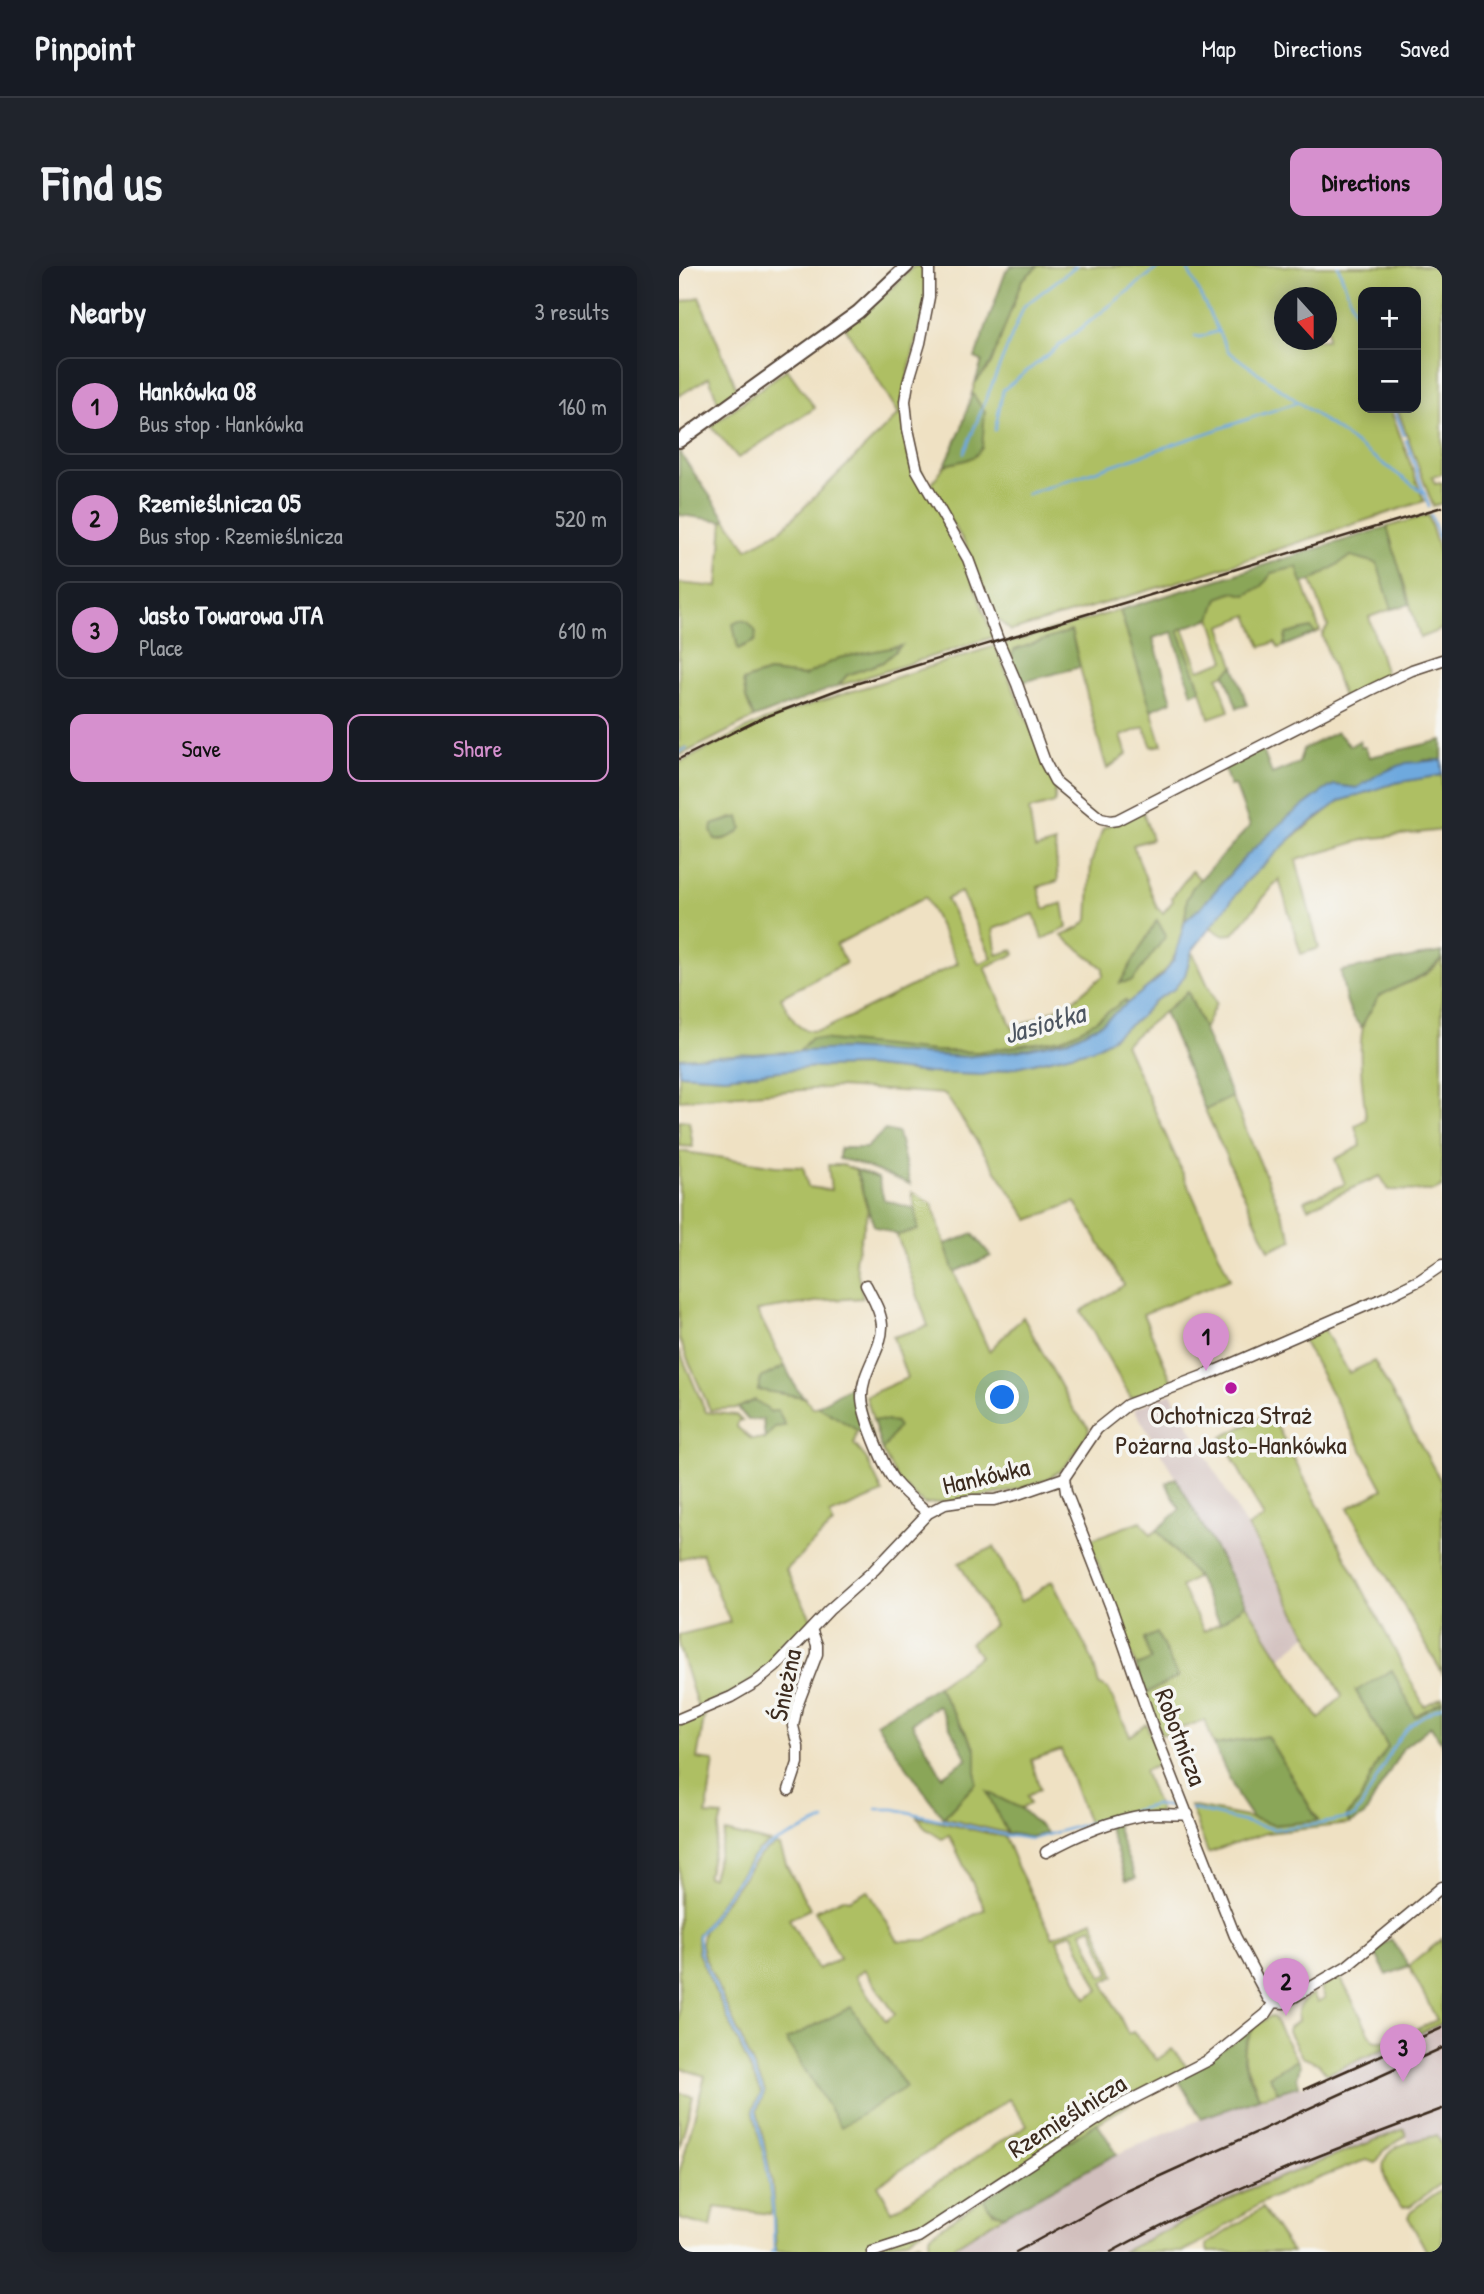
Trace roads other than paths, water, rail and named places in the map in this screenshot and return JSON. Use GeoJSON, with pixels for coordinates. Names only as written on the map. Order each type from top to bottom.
{"type":"FeatureCollection","features":[{"type":"Feature","properties":{"kind":"street"},"geometry":{"type":"LineString","coordinates":[[679,441],[858,312],[907,266]]}},
{"type":"Feature","properties":{"kind":"street"},"geometry":{"type":"LineString","coordinates":[[929,266],[929,297],[905,401],[917,470],[968,559],[1045,762],[1055,781],[1101,819],[1117,820],[1412,670],[1442,660]]}},
{"type":"Feature","properties":{"kind":"street","name":"Hankówka"},"geometry":{"type":"LineString","coordinates":[[679,1719],[731,1697],[775,1667],[874,1570],[927,1513],[945,1504],[995,1500],[1015,1495],[1064,1478],[1097,1429],[1127,1405],[1208,1374],[1386,1297],[1420,1280],[1442,1265]]}},
{"type":"Feature","properties":{"kind":"street"},"geometry":{"type":"LineString","coordinates":[[866,1285],[879,1310],[882,1324],[881,1338],[866,1373],[862,1398],[886,1468],[896,1483],[927,1513]]}},
{"type":"Feature","properties":{"kind":"street","name":"Robotnicza"},"geometry":{"type":"LineString","coordinates":[[1064,1478],[1066,1492],[1112,1610],[1153,1728],[1234,1936],[1265,1996],[1275,2003]]}},
{"type":"Feature","properties":{"kind":"street","name":"Śnieżna"},"geometry":{"type":"LineString","coordinates":[[789,1790],[798,1763],[798,1747],[793,1726],[795,1716],[817,1654],[817,1645],[811,1629]]}},
{"type":"Feature","properties":{"kind":"street"},"geometry":{"type":"LineString","coordinates":[[1046,1852],[1090,1830],[1146,1814],[1188,1814]]}},
{"type":"Feature","properties":{"kind":"street","name":"Rzemieślnicza"},"geometry":{"type":"LineString","coordinates":[[872,2252],[918,2237],[1113,2109],[1221,2052],[1275,2003],[1288,2001],[1347,1966],[1442,1887]]}},
{"type":"Feature","properties":{"kind":"water"},"geometry":{"type":"Polygon","coordinates":[[[1442,760],[1442,775],[1395,783],[1340,801],[1299,831],[1245,883],[1192,951],[1185,975],[1174,989],[1154,1001],[1140,1017],[1108,1041],[1093,1049],[982,1075],[865,1066],[815,1067],[725,1077],[679,1074],[679,1058],[843,1049],[965,1057],[1016,1051],[1069,1040],[1101,1024],[1162,976],[1174,959],[1185,921],[1203,905],[1244,858],[1287,818],[1334,785],[1357,788],[1379,774],[1406,763],[1442,760]]]}},
{"type":"Feature","properties":{"kind":"waterway"},"geometry":{"type":"LineString","coordinates":[[964,453],[1024,306],[1076,266]]}},
{"type":"Feature","properties":{"kind":"waterway"},"geometry":{"type":"LineString","coordinates":[[995,430],[1003,390],[1160,266]]}},
{"type":"Feature","properties":{"kind":"waterway"},"geometry":{"type":"LineString","coordinates":[[1186,266],[1228,351],[1425,494]]}},
{"type":"Feature","properties":{"kind":"waterway"},"geometry":{"type":"LineString","coordinates":[[1338,266],[1358,320]]}},
{"type":"Feature","properties":{"kind":"waterway"},"geometry":{"type":"LineString","coordinates":[[1195,336],[1218,331]]}},
{"type":"Feature","properties":{"kind":"waterway"},"geometry":{"type":"LineString","coordinates":[[1027,494],[1298,402]]}},
{"type":"Feature","properties":{"kind":"waterway"},"geometry":{"type":"LineString","coordinates":[[1396,413],[1404,435]]}},
{"type":"Feature","properties":{"kind":"waterway"},"geometry":{"type":"LineString","coordinates":[[1406,440],[1429,507]]}},
{"type":"Feature","properties":{"kind":"waterway"},"geometry":{"type":"LineString","coordinates":[[1431,515],[1442,547]]}},
{"type":"Feature","properties":{"kind":"waterway"},"geometry":{"type":"LineString","coordinates":[[679,752],[687,748]]}},
{"type":"Feature","properties":{"kind":"waterway"},"geometry":{"type":"LineString","coordinates":[[1191,1809],[1274,1829],[1354,1817],[1404,1732],[1419,1718],[1442,1706]]}},
{"type":"Feature","properties":{"kind":"waterway"},"geometry":{"type":"LineString","coordinates":[[877,1809],[895,1809],[1032,1839],[1154,1805],[1178,1807]]}},
{"type":"Feature","properties":{"kind":"waterway"},"geometry":{"type":"LineString","coordinates":[[771,2252],[774,2251],[773,2211],[755,2110],[763,2092],[700,1953],[698,1936],[757,1854],[825,1820]]}},
{"type":"Feature","properties":{"kind":"railway"},"geometry":{"type":"LineString","coordinates":[[679,759],[760,719],[845,687],[1442,507]]}},
{"type":"Feature","properties":{"kind":"railway"},"geometry":{"type":"LineString","coordinates":[[1305,2089],[1442,2028]]}},
{"type":"Feature","properties":{"kind":"railway"},"geometry":{"type":"LineString","coordinates":[[1016,2252],[1127,2191],[1442,2048]]}},
{"type":"Feature","properties":{"kind":"railway"},"geometry":{"type":"LineString","coordinates":[[1111,2252],[1233,2192],[1442,2109]]}},
{"type":"Feature","properties":{"kind":"place","name":"Hankówka 08"},"geometry":{"type":"Point","coordinates":[1206,1371]}},
{"type":"Feature","properties":{"kind":"place","name":"Ochotnicza Straż Pożarna Jasło-Hankówka"},"geometry":{"type":"Point","coordinates":[1231,1388]}},
{"type":"Feature","properties":{"kind":"place","name":"Rzemieślnicza 05"},"geometry":{"type":"Point","coordinates":[1286,2016]}},
{"type":"Feature","properties":{"kind":"place","name":"Jasło Towarowa JTA"},"geometry":{"type":"Point","coordinates":[1403,2082]}},
{"type":"Feature","properties":{"kind":"water label","name":"Jasiołka"},"geometry":{"type":"Point","coordinates":[1044,1023]}}]}
